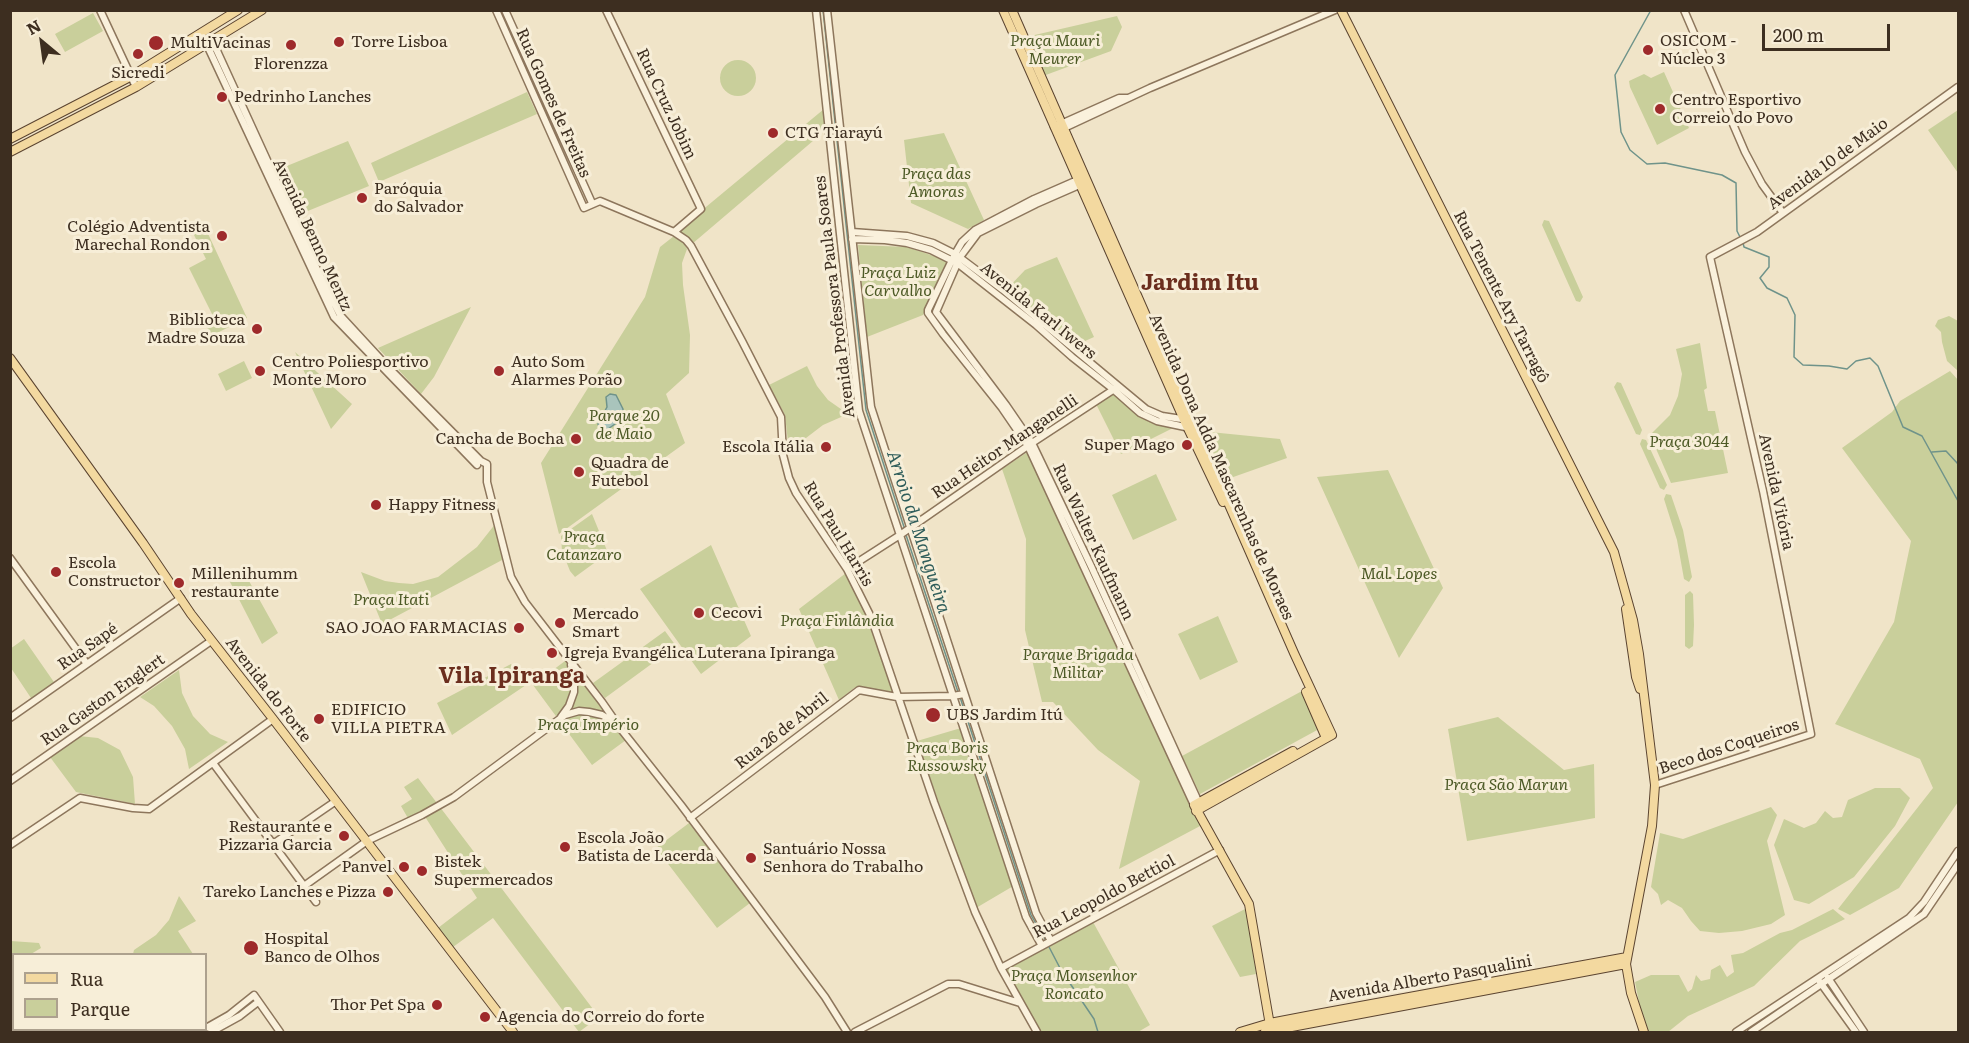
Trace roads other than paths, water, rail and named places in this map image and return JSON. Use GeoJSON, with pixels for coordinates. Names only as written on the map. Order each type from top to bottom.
{"type":"FeatureCollection","features":[{"type":"Feature","properties":{"kind":"main road"},"geometry":{"type":"LineString","coordinates":[[10,139],[130,77],[238,10]]}},
{"type":"Feature","properties":{"kind":"main road"},"geometry":{"type":"LineString","coordinates":[[10,152],[136,87],[262,10]]}},
{"type":"Feature","properties":{"kind":"main road","name":"Avenida Dona Adda Mascarenhas de Moraes"},"geometry":{"type":"LineString","coordinates":[[1003,10],[1083,181],[1328,734],[1198,807]]}},
{"type":"Feature","properties":{"kind":"main road","name":"Avenida Dona Adda Mascarenhas de Moraes"},"geometry":{"type":"LineString","coordinates":[[1012,10],[1059,128]]}},
{"type":"Feature","properties":{"kind":"main road","name":"Rua Tenente Ary Tarragô"},"geometry":{"type":"LineString","coordinates":[[1341,10],[1614,552],[1633,620],[1655,785],[1652,826],[1626,961],[1631,993],[1644,1032]]}},
{"type":"Feature","properties":{"kind":"main road","name":"Avenida do Forte"},"geometry":{"type":"LineString","coordinates":[[10,358],[211,640],[513,1032]]}},
{"type":"Feature","properties":{"kind":"main road","name":"Rua Walter Kaufmann"},"geometry":{"type":"LineString","coordinates":[[1198,807],[1205,827],[1211,833],[1249,904],[1269,1029]]}},
{"type":"Feature","properties":{"kind":"main road","name":"Avenida Alberto Pasqualini"},"geometry":{"type":"LineString","coordinates":[[1240,1032],[1269,1029],[1626,961]]}},
{"type":"Feature","properties":{"kind":"street"},"geometry":{"type":"LineString","coordinates":[[100,10],[136,87]]}},
{"type":"Feature","properties":{"kind":"street","name":"Rua Gomes de Freitas"},"geometry":{"type":"LineString","coordinates":[[496,10],[584,207],[592,203],[506,10]]}},
{"type":"Feature","properties":{"kind":"street","name":"Rua Cruz Jobim"},"geometry":{"type":"LineString","coordinates":[[606,10],[700,209],[674,232]]}},
{"type":"Feature","properties":{"kind":"street","name":"Avenida Professora Paula Soares"},"geometry":{"type":"LineString","coordinates":[[816,10],[860,411],[905,532],[1034,920],[1046,944]]}},
{"type":"Feature","properties":{"kind":"street","name":"Avenida Professora Paula Soares"},"geometry":{"type":"LineString","coordinates":[[827,10],[871,407],[905,532],[1034,920],[1046,944]]}},
{"type":"Feature","properties":{"kind":"street"},"geometry":{"type":"LineString","coordinates":[[1059,128],[1335,10]]}},
{"type":"Feature","properties":{"kind":"street"},"geometry":{"type":"LineString","coordinates":[[1684,10],[1745,152],[1762,184],[1783,213]]}},
{"type":"Feature","properties":{"kind":"street","name":"Avenida Benno Mentz"},"geometry":{"type":"LineString","coordinates":[[210,43],[340,315],[479,463]]}},
{"type":"Feature","properties":{"kind":"street","name":"Avenida 10 de Maio"},"geometry":{"type":"LineString","coordinates":[[1710,257],[1757,232],[1959,87]]}},
{"type":"Feature","properties":{"kind":"street"},"geometry":{"type":"LineString","coordinates":[[956,259],[963,242],[975,230],[1034,199],[1083,181]]}},
{"type":"Feature","properties":{"kind":"street"},"geometry":{"type":"LineString","coordinates":[[592,203],[602,202],[674,232]]}},
{"type":"Feature","properties":{"kind":"street","name":"Rua Paul Harris"},"geometry":{"type":"LineString","coordinates":[[674,232],[692,246],[781,417],[783,455],[789,478],[796,493],[847,569],[871,617],[897,697],[975,912],[1001,968],[1037,1032]]}},
{"type":"Feature","properties":{"kind":"street","name":"Avenida Karl Iwers"},"geometry":{"type":"LineString","coordinates":[[852,236],[907,236],[933,243],[956,259],[1072,357],[1140,405],[1154,413],[1190,424]]}},
{"type":"Feature","properties":{"kind":"street","name":"Avenida Vitória"},"geometry":{"type":"LineString","coordinates":[[1710,257],[1763,491],[1811,734]]}},
{"type":"Feature","properties":{"kind":"street","name":"Rua Walter Kaufmann"},"geometry":{"type":"LineString","coordinates":[[956,259],[933,314],[1006,405],[1030,445],[1091,567],[1198,807]]}},
{"type":"Feature","properties":{"kind":"street","name":"Rua Heitor Manganelli"},"geometry":{"type":"LineString","coordinates":[[847,569],[1116,388]]}},
{"type":"Feature","properties":{"kind":"street"},"geometry":{"type":"LineString","coordinates":[[483,472],[487,464],[479,463],[476,469],[483,472],[487,482],[515,587],[825,997],[847,1032]]}},
{"type":"Feature","properties":{"kind":"street"},"geometry":{"type":"LineString","coordinates":[[10,558],[87,664]]}},
{"type":"Feature","properties":{"kind":"street","name":"Rua Sapé"},"geometry":{"type":"LineString","coordinates":[[10,718],[181,598]]}},
{"type":"Feature","properties":{"kind":"street","name":"Rua Gaston Englert"},"geometry":{"type":"LineString","coordinates":[[10,781],[211,640]]}},
{"type":"Feature","properties":{"kind":"street"},"geometry":{"type":"LineString","coordinates":[[556,722],[564,713],[574,692],[573,672],[566,656]]}},
{"type":"Feature","properties":{"kind":"street"},"geometry":{"type":"LineString","coordinates":[[574,692],[580,685],[588,684]]}},
{"type":"Feature","properties":{"kind":"street","name":"Rua 26 de Abril"},"geometry":{"type":"LineString","coordinates":[[690,818],[857,691],[897,697],[959,695]]}},
{"type":"Feature","properties":{"kind":"street"},"geometry":{"type":"LineString","coordinates":[[572,699],[573,707],[579,711]]}},
{"type":"Feature","properties":{"kind":"street"},"geometry":{"type":"LineString","coordinates":[[589,712],[598,708],[602,702]]}},
{"type":"Feature","properties":{"kind":"street"},"geometry":{"type":"LineString","coordinates":[[303,885],[367,841],[454,797],[565,716],[579,711],[589,712],[607,717],[620,728]]}},
{"type":"Feature","properties":{"kind":"street"},"geometry":{"type":"LineString","coordinates":[[10,845],[76,799],[84,798],[149,809],[273,718]]}},
{"type":"Feature","properties":{"kind":"street","name":"Beco dos Coqueiros"},"geometry":{"type":"LineString","coordinates":[[1655,785],[1811,734]]}},
{"type":"Feature","properties":{"kind":"street"},"geometry":{"type":"LineString","coordinates":[[213,763],[315,902]]}},
{"type":"Feature","properties":{"kind":"street"},"geometry":{"type":"LineString","coordinates":[[273,844],[336,801]]}},
{"type":"Feature","properties":{"kind":"street","name":"Rua Leopoldo Bettiol"},"geometry":{"type":"LineString","coordinates":[[1001,968],[1220,850]]}},
{"type":"Feature","properties":{"kind":"street"},"geometry":{"type":"LineString","coordinates":[[1736,1032],[1820,982],[1830,980],[1924,914],[1955,865],[1959,851]]}},
{"type":"Feature","properties":{"kind":"street"},"geometry":{"type":"LineString","coordinates":[[1751,1032],[1820,982],[1825,974],[1909,918],[1955,865]]}},
{"type":"Feature","properties":{"kind":"street"},"geometry":{"type":"LineString","coordinates":[[1919,908],[1924,914]]}},
{"type":"Feature","properties":{"kind":"street"},"geometry":{"type":"LineString","coordinates":[[1825,974],[1864,1032]]}},
{"type":"Feature","properties":{"kind":"street"},"geometry":{"type":"LineString","coordinates":[[1820,982],[1856,1032]]}},
{"type":"Feature","properties":{"kind":"street"},"geometry":{"type":"LineString","coordinates":[[855,1032],[952,984],[1021,1003]]}},
{"type":"Feature","properties":{"kind":"street"},"geometry":{"type":"LineString","coordinates":[[999,996],[1012,988]]}},
{"type":"Feature","properties":{"kind":"street"},"geometry":{"type":"LineString","coordinates":[[207,1028],[221,1021],[254,995],[280,1032]]}},
{"type":"Feature","properties":{"kind":"street"},"geometry":{"type":"LineString","coordinates":[[211,1032],[240,1016],[258,1002]]}},
{"type":"Feature","properties":{"kind":"street"},"geometry":{"type":"LineString","coordinates":[[236,1010],[240,1016]]}},
{"type":"Feature","properties":{"kind":"water"},"geometry":{"type":"Polygon","coordinates":[[[610,394],[616,395],[623,409],[622,419],[601,431],[598,424],[607,407],[606,397],[610,394]]]}},
{"type":"Feature","properties":{"kind":"waterway","name":"Arroio da Mangueira"},"geometry":{"type":"LineString","coordinates":[[823,10],[866,410],[905,530]]}},
{"type":"Feature","properties":{"kind":"waterway"},"geometry":{"type":"LineString","coordinates":[[1651,10],[1615,75],[1621,132],[1630,150],[1647,164],[1665,163],[1722,175],[1736,183],[1737,231],[1741,239]]}},
{"type":"Feature","properties":{"kind":"waterway"},"geometry":{"type":"LineString","coordinates":[[1743,243],[1744,247],[1769,257],[1769,267],[1760,278],[1767,288],[1787,298],[1795,315],[1794,357],[1803,365],[1847,369],[1856,361],[1870,358],[1878,366],[1903,427],[1922,436],[1958,501]]}},
{"type":"Feature","properties":{"kind":"waterway"},"geometry":{"type":"LineString","coordinates":[[1932,452],[1946,451],[1958,464]]}},
{"type":"Feature","properties":{"kind":"waterway","name":"Arroio da Mangueira"},"geometry":{"type":"LineString","coordinates":[[906,535],[958,692]]}},
{"type":"Feature","properties":{"kind":"waterway","name":"Arroio da Mangueira"},"geometry":{"type":"LineString","coordinates":[[960,697],[1031,915],[1046,941]]}},
{"type":"Feature","properties":{"kind":"waterway","name":"Arroio da Mangueira"},"geometry":{"type":"LineString","coordinates":[[1048,945],[1061,970],[1094,1019],[1098,1032]]}},
{"type":"Feature","properties":{"kind":"place","name":"Torre Lisboa"},"geometry":{"type":"Point","coordinates":[339,42]}},
{"type":"Feature","properties":{"kind":"place","name":"MultiVacinas"},"geometry":{"type":"Point","coordinates":[156,43]}},
{"type":"Feature","properties":{"kind":"place","name":"Florenzza"},"geometry":{"type":"Point","coordinates":[291,45]}},
{"type":"Feature","properties":{"kind":"place","name":"OSICOM - Núcleo 3"},"geometry":{"type":"Point","coordinates":[1648,50]}},
{"type":"Feature","properties":{"kind":"place","name":"Sicredi"},"geometry":{"type":"Point","coordinates":[138,54]}},
{"type":"Feature","properties":{"kind":"place","name":"Pedrinho Lanches"},"geometry":{"type":"Point","coordinates":[222,97]}},
{"type":"Feature","properties":{"kind":"place","name":"Centro Esportivo Correio do Povo"},"geometry":{"type":"Point","coordinates":[1660,109]}},
{"type":"Feature","properties":{"kind":"place","name":"CTG Tiarayú"},"geometry":{"type":"Point","coordinates":[773,133]}},
{"type":"Feature","properties":{"kind":"place","name":"Paróquia do Salvador"},"geometry":{"type":"Point","coordinates":[362,198]}},
{"type":"Feature","properties":{"kind":"place","name":"Colégio Adventista Marechal Rondon"},"geometry":{"type":"Point","coordinates":[222,236]}},
{"type":"Feature","properties":{"kind":"place","name":"Biblioteca Madre Souza"},"geometry":{"type":"Point","coordinates":[257,329]}},
{"type":"Feature","properties":{"kind":"place","name":"Centro Poliesportivo Monte Moro"},"geometry":{"type":"Point","coordinates":[260,371]}},
{"type":"Feature","properties":{"kind":"place","name":"Auto Som Alarmes Porão"},"geometry":{"type":"Point","coordinates":[499,371]}},
{"type":"Feature","properties":{"kind":"place","name":"Cancha de Bocha"},"geometry":{"type":"Point","coordinates":[576,439]}},
{"type":"Feature","properties":{"kind":"place","name":"Super Mago"},"geometry":{"type":"Point","coordinates":[1187,445]}},
{"type":"Feature","properties":{"kind":"place","name":"Escola Itália"},"geometry":{"type":"Point","coordinates":[826,447]}},
{"type":"Feature","properties":{"kind":"place","name":"Quadra de Futebol"},"geometry":{"type":"Point","coordinates":[579,472]}},
{"type":"Feature","properties":{"kind":"place","name":"Happy Fitness"},"geometry":{"type":"Point","coordinates":[376,505]}},
{"type":"Feature","properties":{"kind":"place","name":"Escola Constructor"},"geometry":{"type":"Point","coordinates":[56,572]}},
{"type":"Feature","properties":{"kind":"place","name":"Millenihumm restaurante"},"geometry":{"type":"Point","coordinates":[179,583]}},
{"type":"Feature","properties":{"kind":"place","name":"Cecovi"},"geometry":{"type":"Point","coordinates":[699,613]}},
{"type":"Feature","properties":{"kind":"place","name":"Mercado Smart"},"geometry":{"type":"Point","coordinates":[560,623]}},
{"type":"Feature","properties":{"kind":"place","name":"SAO JOAO FARMACIAS"},"geometry":{"type":"Point","coordinates":[519,628]}},
{"type":"Feature","properties":{"kind":"place","name":"Igreja Evangélica Luterana Ipiranga"},"geometry":{"type":"Point","coordinates":[552,653]}},
{"type":"Feature","properties":{"kind":"place","name":"UBS Jardim Itú"},"geometry":{"type":"Point","coordinates":[933,715]}},
{"type":"Feature","properties":{"kind":"place","name":"EDIFICIO VILLA PIETRA"},"geometry":{"type":"Point","coordinates":[319,719]}},
{"type":"Feature","properties":{"kind":"place","name":"Restaurante e Pizzaria Garcia"},"geometry":{"type":"Point","coordinates":[344,836]}},
{"type":"Feature","properties":{"kind":"place","name":"Escola João Batista de Lacerda"},"geometry":{"type":"Point","coordinates":[565,847]}},
{"type":"Feature","properties":{"kind":"place","name":"Santuário Nossa Senhora do Trabalho"},"geometry":{"type":"Point","coordinates":[751,858]}},
{"type":"Feature","properties":{"kind":"place","name":"Panvel"},"geometry":{"type":"Point","coordinates":[404,867]}},
{"type":"Feature","properties":{"kind":"place","name":"Bistek Supermercados"},"geometry":{"type":"Point","coordinates":[422,871]}},
{"type":"Feature","properties":{"kind":"place","name":"Tareko Lanches e Pizza"},"geometry":{"type":"Point","coordinates":[388,892]}},
{"type":"Feature","properties":{"kind":"place","name":"Hospital Banco de Olhos"},"geometry":{"type":"Point","coordinates":[251,948]}},
{"type":"Feature","properties":{"kind":"place","name":"Thor Pet Spa"},"geometry":{"type":"Point","coordinates":[437,1005]}},
{"type":"Feature","properties":{"kind":"place","name":"Agencia do Correio do forte"},"geometry":{"type":"Point","coordinates":[485,1017]}},
{"type":"Feature","properties":{"kind":"district","name":"Jardim Itu"},"geometry":{"type":"Point","coordinates":[1200,284]}},
{"type":"Feature","properties":{"kind":"district","name":"Vila Ipiranga"},"geometry":{"type":"Point","coordinates":[512,677]}},
{"type":"Feature","properties":{"kind":"park label","name":"Praça Mauri Meurer"},"geometry":{"type":"Point","coordinates":[1055,50]}},
{"type":"Feature","properties":{"kind":"park label","name":"Praça das Amoras"},"geometry":{"type":"Point","coordinates":[936,183]}},
{"type":"Feature","properties":{"kind":"park label","name":"Praça Luiz Carvalho"},"geometry":{"type":"Point","coordinates":[898,282]}},
{"type":"Feature","properties":{"kind":"park label","name":"Parque 20 de Maio"},"geometry":{"type":"Point","coordinates":[624,425]}},
{"type":"Feature","properties":{"kind":"park label","name":"Praça 3044"},"geometry":{"type":"Point","coordinates":[1689,442]}},
{"type":"Feature","properties":{"kind":"park label","name":"Praça Catanzaro"},"geometry":{"type":"Point","coordinates":[584,546]}},
{"type":"Feature","properties":{"kind":"park label","name":"Mal. Lopes"},"geometry":{"type":"Point","coordinates":[1399,574]}},
{"type":"Feature","properties":{"kind":"park label","name":"Praça Itati"},"geometry":{"type":"Point","coordinates":[391,600]}},
{"type":"Feature","properties":{"kind":"park label","name":"Praça Finlândia"},"geometry":{"type":"Point","coordinates":[837,621]}},
{"type":"Feature","properties":{"kind":"park label","name":"Parque Brigada Militar"},"geometry":{"type":"Point","coordinates":[1078,664]}},
{"type":"Feature","properties":{"kind":"park label","name":"Praça Império"},"geometry":{"type":"Point","coordinates":[588,725]}},
{"type":"Feature","properties":{"kind":"park label","name":"Praça Boris Russowsky"},"geometry":{"type":"Point","coordinates":[947,757]}},
{"type":"Feature","properties":{"kind":"park label","name":"Praça São Marun"},"geometry":{"type":"Point","coordinates":[1506,785]}},
{"type":"Feature","properties":{"kind":"park label","name":"Praça Monsenhor Roncato"},"geometry":{"type":"Point","coordinates":[1074,985]}}]}
